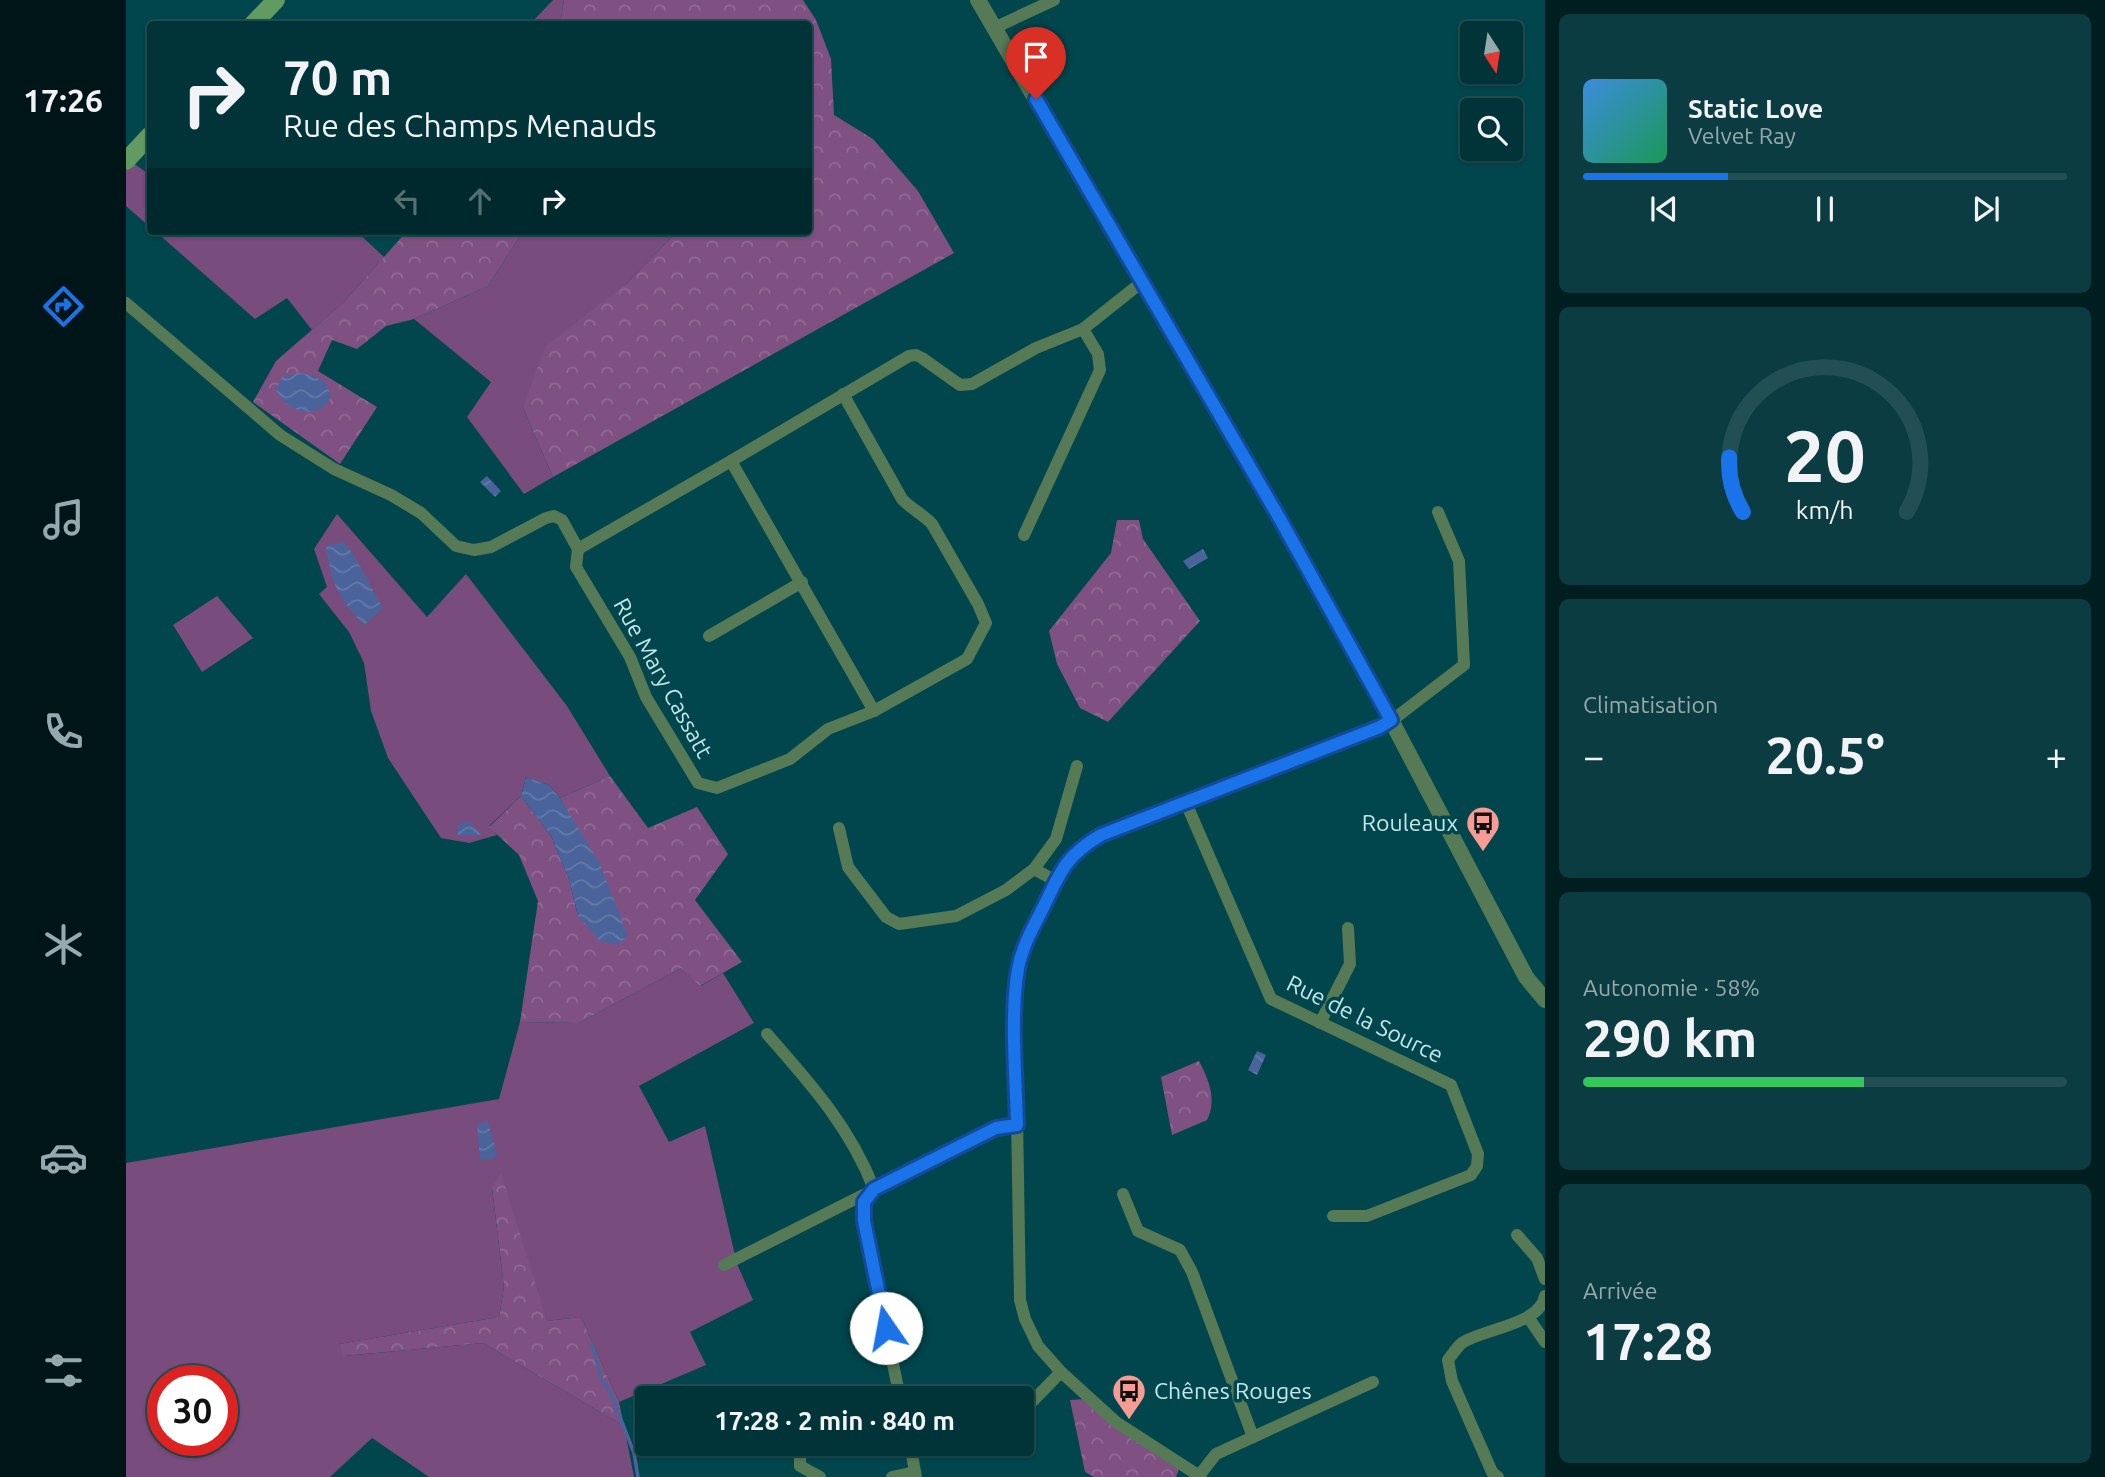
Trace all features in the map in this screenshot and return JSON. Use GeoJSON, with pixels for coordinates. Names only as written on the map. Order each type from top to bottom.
{"type":"FeatureCollection","features":[{"type":"Feature","properties":{"kind":"main road"},"geometry":{"type":"LineString","coordinates":[[256,21],[276,0]]}},
{"type":"Feature","properties":{"kind":"main road"},"geometry":{"type":"LineString","coordinates":[[126,161],[147,138]]}},
{"type":"Feature","properties":{"kind":"street"},"geometry":{"type":"LineString","coordinates":[[978,0],[1280,519],[1391,720],[1525,976],[1545,1000]]}},
{"type":"Feature","properties":{"kind":"street"},"geometry":{"type":"LineString","coordinates":[[994,28],[1054,0]]}},
{"type":"Feature","properties":{"kind":"street"},"geometry":{"type":"LineString","coordinates":[[578,549],[909,356],[916,355],[960,385],[972,384],[1036,348],[1083,329],[1142,282]]}},
{"type":"Feature","properties":{"kind":"street","name":"Rue Mary Cassatt"},"geometry":{"type":"LineString","coordinates":[[126,303],[280,435],[334,469],[391,495],[421,513],[456,547],[474,550],[491,547],[546,518],[554,516],[562,520],[578,549],[576,567],[629,657],[646,696],[698,783],[717,788],[790,759],[828,729],[874,711],[967,659],[986,623],[932,524],[902,499],[843,394]]}},
{"type":"Feature","properties":{"kind":"street"},"geometry":{"type":"LineString","coordinates":[[1024,535],[1100,370],[1098,354],[1083,329]]}},
{"type":"Feature","properties":{"kind":"street"},"geometry":{"type":"LineString","coordinates":[[731,461],[874,711]]}},
{"type":"Feature","properties":{"kind":"street"},"geometry":{"type":"LineString","coordinates":[[1373,1382],[1216,1454],[1200,1477],[1116,1422],[1061,1372],[1038,1346],[1024,1319],[1020,1300],[1016,994],[1018,967],[1054,880],[1069,859],[1092,839],[1380,727],[1433,691],[1464,665],[1459,561],[1438,512]]}},
{"type":"Feature","properties":{"kind":"street"},"geometry":{"type":"LineString","coordinates":[[709,636],[802,583]]}},
{"type":"Feature","properties":{"kind":"street"},"geometry":{"type":"LineString","coordinates":[[839,828],[848,867],[886,917],[899,924],[956,916],[1006,890],[1034,869],[1056,839],[1077,766]]}},
{"type":"Feature","properties":{"kind":"street","name":"Rue de la Source"},"geometry":{"type":"LineString","coordinates":[[1186,803],[1271,999],[1451,1085],[1478,1154],[1477,1166],[1471,1175],[1367,1216],[1333,1216]]}},
{"type":"Feature","properties":{"kind":"street"},"geometry":{"type":"LineString","coordinates":[[1034,869],[1054,880]]}},
{"type":"Feature","properties":{"kind":"street"},"geometry":{"type":"LineString","coordinates":[[1320,1023],[1350,964],[1348,928]]}},
{"type":"Feature","properties":{"kind":"street"},"geometry":{"type":"LineString","coordinates":[[767,1034],[823,1099],[857,1150],[874,1189]]}},
{"type":"Feature","properties":{"kind":"street"},"geometry":{"type":"LineString","coordinates":[[724,1265],[996,1128],[1017,1125]]}},
{"type":"Feature","properties":{"kind":"street"},"geometry":{"type":"LineString","coordinates":[[874,1189],[864,1202],[864,1221],[898,1386]]}},
{"type":"Feature","properties":{"kind":"street"},"geometry":{"type":"LineString","coordinates":[[1124,1194],[1138,1231],[1180,1250],[1192,1272],[1253,1437]]}},
{"type":"Feature","properties":{"kind":"street"},"geometry":{"type":"LineString","coordinates":[[1517,1236],[1537,1258],[1545,1279]]}},
{"type":"Feature","properties":{"kind":"street"},"geometry":{"type":"LineString","coordinates":[[1498,1477],[1492,1472],[1452,1381],[1448,1360],[1462,1343],[1528,1317],[1544,1302],[1545,1296]]}},
{"type":"Feature","properties":{"kind":"street"},"geometry":{"type":"LineString","coordinates":[[1528,1317],[1545,1342]]}},
{"type":"Feature","properties":{"kind":"street"},"geometry":{"type":"LineString","coordinates":[[1034,1400],[1061,1372]]}},
{"type":"Feature","properties":{"kind":"street"},"geometry":{"type":"LineString","coordinates":[[891,1477],[915,1474],[912,1456]]}},
{"type":"Feature","properties":{"kind":"street"},"geometry":{"type":"LineString","coordinates":[[797,1472],[820,1477]]}},
{"type":"Feature","properties":{"kind":"shaded area"},"geometry":{"type":"Polygon","coordinates":[[[553,0],[564,0],[560,21],[533,21],[553,0]]]}},
{"type":"Feature","properties":{"kind":"shaded area"},"geometry":{"type":"Polygon","coordinates":[[[126,158],[147,173],[147,224],[126,206],[126,158]]]}},
{"type":"Feature","properties":{"kind":"shaded area"},"geometry":{"type":"Polygon","coordinates":[[[160,235],[360,235],[384,257],[344,302],[312,330],[287,298],[255,319],[160,235]]]}},
{"type":"Feature","properties":{"kind":"shaded area"},"geometry":{"type":"Polygon","coordinates":[[[520,235],[674,235],[626,284],[523,408],[553,477],[524,494],[467,417],[491,382],[414,319],[488,286],[520,235]]]}},
{"type":"Feature","properties":{"kind":"shaded area"},"geometry":{"type":"Polygon","coordinates":[[[337,514],[427,617],[466,574],[567,706],[610,776],[560,798],[549,785],[526,777],[521,796],[489,826],[497,835],[469,843],[441,838],[388,758],[371,711],[364,663],[349,632],[319,594],[327,587],[314,549],[337,514]]]}},
{"type":"Feature","properties":{"kind":"shaded area"},"geometry":{"type":"Polygon","coordinates":[[[217,596],[253,638],[202,672],[173,625],[217,596]]]}},
{"type":"Feature","properties":{"kind":"shaded area"},"geometry":{"type":"Polygon","coordinates":[[[681,968],[701,986],[723,973],[754,1023],[639,1086],[669,1142],[705,1126],[737,1264],[753,1300],[690,1332],[706,1365],[657,1386],[635,1386],[635,1395],[619,1402],[581,1317],[547,1321],[492,1188],[504,1287],[499,1317],[339,1344],[344,1356],[483,1343],[624,1426],[634,1477],[429,1477],[372,1438],[330,1477],[126,1477],[126,1163],[499,1099],[520,1022],[579,1023],[681,968]]]}},
{"type":"Feature","properties":{"kind":"green space"},"geometry":{"type":"Polygon","coordinates":[[[564,0],[803,0],[816,20],[831,59],[834,115],[873,139],[918,191],[954,253],[553,477],[523,408],[545,347],[626,284],[674,235],[812,235],[812,21],[560,21],[564,0]]]}},
{"type":"Feature","properties":{"kind":"green space"},"geometry":{"type":"Polygon","coordinates":[[[403,235],[520,235],[488,286],[414,319],[386,326],[357,349],[332,340],[318,371],[377,407],[340,464],[253,402],[276,361],[344,302],[403,235]]]}},
{"type":"Feature","properties":{"kind":"green space"},"geometry":{"type":"Polygon","coordinates":[[[1117,520],[1139,520],[1143,539],[1200,621],[1108,722],[1080,708],[1057,664],[1049,631],[1111,553],[1117,520]]]}},
{"type":"Feature","properties":{"kind":"green space"},"geometry":{"type":"Polygon","coordinates":[[[610,776],[648,828],[697,807],[728,854],[695,900],[742,962],[700,986],[681,968],[579,1023],[520,1022],[538,901],[519,855],[489,827],[521,796],[551,836],[569,879],[578,916],[578,830],[560,798],[610,776]]]}},
{"type":"Feature","properties":{"kind":"green space"},"geometry":{"type":"Polygon","coordinates":[[[1199,1061],[1212,1098],[1210,1113],[1207,1120],[1172,1135],[1161,1077],[1199,1061]]]}},
{"type":"Feature","properties":{"kind":"green space"},"geometry":{"type":"Polygon","coordinates":[[[501,1173],[547,1321],[581,1317],[619,1402],[624,1426],[483,1343],[343,1356],[339,1344],[499,1317],[504,1287],[492,1188],[501,1173]]]}},
{"type":"Feature","properties":{"kind":"green space"},"geometry":{"type":"Polygon","coordinates":[[[1085,1399],[1179,1469],[1176,1477],[1094,1477],[1085,1472],[1070,1400],[1085,1399]]]}},
{"type":"Feature","properties":{"kind":"water"},"geometry":{"type":"Polygon","coordinates":[[[298,373],[312,375],[326,383],[331,397],[319,410],[302,411],[280,397],[276,389],[282,377],[298,373]]]}},
{"type":"Feature","properties":{"kind":"water"},"geometry":{"type":"Polygon","coordinates":[[[487,476],[501,491],[495,497],[480,482],[487,476]]]}},
{"type":"Feature","properties":{"kind":"water"},"geometry":{"type":"Polygon","coordinates":[[[343,542],[352,552],[383,608],[364,625],[342,598],[330,570],[326,546],[343,542]]]}},
{"type":"Feature","properties":{"kind":"water"},"geometry":{"type":"Polygon","coordinates":[[[1203,549],[1208,558],[1189,569],[1183,561],[1203,549]]]}},
{"type":"Feature","properties":{"kind":"water"},"geometry":{"type":"Polygon","coordinates":[[[526,777],[549,785],[560,798],[600,864],[628,936],[617,945],[600,941],[578,916],[569,879],[551,836],[521,796],[526,777]]]}},
{"type":"Feature","properties":{"kind":"water"},"geometry":{"type":"Polygon","coordinates":[[[469,821],[481,835],[458,836],[458,825],[469,821]]]}},
{"type":"Feature","properties":{"kind":"water"},"geometry":{"type":"Polygon","coordinates":[[[1257,1051],[1266,1055],[1257,1075],[1248,1070],[1257,1051]]]}},
{"type":"Feature","properties":{"kind":"water"},"geometry":{"type":"Polygon","coordinates":[[[488,1122],[497,1155],[491,1160],[480,1159],[477,1125],[488,1122]]]}},
{"type":"Feature","properties":{"kind":"waterway"},"geometry":{"type":"LineString","coordinates":[[592,1344],[601,1378],[611,1394],[634,1453],[638,1477]]}},
{"type":"Feature","properties":{"kind":"place","name":"Rouleaux"},"geometry":{"type":"Point","coordinates":[1483,853]}},
{"type":"Feature","properties":{"kind":"place","name":"Chênes Rouges"},"geometry":{"type":"Point","coordinates":[1129,1421]}},
{"type":"Feature","properties":{"kind":"route"},"geometry":{"type":"LineString","coordinates":[[886,1328],[864,1221],[864,1202],[874,1189],[996,1128],[1017,1125],[1018,967],[1054,880],[1069,859],[1084,845],[1101,835],[1386,725],[1391,720],[1280,519],[1036,99]]}}]}
